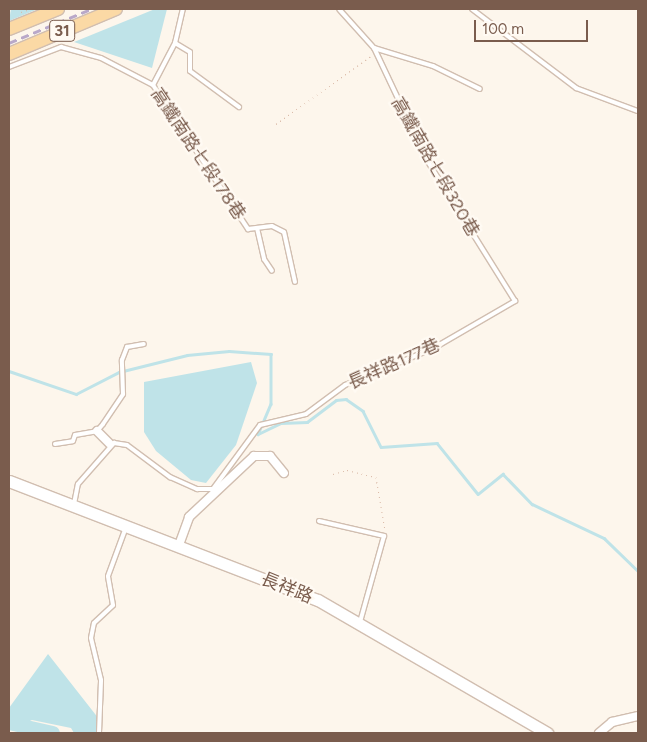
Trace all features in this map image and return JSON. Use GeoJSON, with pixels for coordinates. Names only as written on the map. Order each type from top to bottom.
{"type":"FeatureCollection","features":[{"type":"Feature","properties":{"kind":"main road","name":"31"},"geometry":{"type":"LineString","coordinates":[[9,29],[58,9]]}},
{"type":"Feature","properties":{"kind":"main road","name":"31"},"geometry":{"type":"LineString","coordinates":[[9,54],[116,9]]}},
{"type":"Feature","properties":{"kind":"street"},"geometry":{"type":"LineString","coordinates":[[97,431],[110,444]]}},
{"type":"Feature","properties":{"kind":"street"},"geometry":{"type":"LineString","coordinates":[[179,545],[189,517],[254,456],[270,456],[284,473]]}},
{"type":"Feature","properties":{"kind":"street","name":"長祥路"},"geometry":{"type":"LineString","coordinates":[[9,481],[127,524],[318,600],[360,622],[547,733]]}},
{"type":"Feature","properties":{"kind":"street"},"geometry":{"type":"LineString","coordinates":[[599,733],[612,722],[638,716]]}},
{"type":"Feature","properties":{"kind":"lane"},"geometry":{"type":"LineString","coordinates":[[153,85],[175,43],[183,9]]}},
{"type":"Feature","properties":{"kind":"lane","name":"高鐵南路七段320巷"},"geometry":{"type":"LineString","coordinates":[[339,9],[374,48],[428,162],[515,301]]}},
{"type":"Feature","properties":{"kind":"lane"},"geometry":{"type":"LineString","coordinates":[[472,9],[576,88],[638,112]]}},
{"type":"Feature","properties":{"kind":"lane"},"geometry":{"type":"LineString","coordinates":[[175,43],[190,52],[190,71],[239,106]]}},
{"type":"Feature","properties":{"kind":"lane","name":"高鐵南路七段178巷"},"geometry":{"type":"LineString","coordinates":[[9,67],[61,47],[101,58],[153,85],[248,228],[272,226],[284,232],[295,282]]}},
{"type":"Feature","properties":{"kind":"lane"},"geometry":{"type":"LineString","coordinates":[[374,48],[433,66],[480,89]]}},
{"type":"Feature","properties":{"kind":"lane"},"geometry":{"type":"LineString","coordinates":[[257,228],[264,259],[272,271]]}},
{"type":"Feature","properties":{"kind":"lane","name":"長祥路177巷"},"geometry":{"type":"LineString","coordinates":[[110,444],[127,445],[170,476],[208,491],[222,480],[260,425],[306,414],[345,385],[426,352],[515,301]]}},
{"type":"Feature","properties":{"kind":"lane"},"geometry":{"type":"LineString","coordinates":[[55,444],[97,431],[123,394],[122,360],[127,347],[144,344]]}},
{"type":"Feature","properties":{"kind":"lane"},"geometry":{"type":"LineString","coordinates":[[74,504],[78,484],[98,466],[110,444]]}},
{"type":"Feature","properties":{"kind":"lane"},"geometry":{"type":"LineString","coordinates":[[319,521],[384,536],[360,622]]}},
{"type":"Feature","properties":{"kind":"lane"},"geometry":{"type":"LineString","coordinates":[[99,733],[101,680],[91,638],[94,623],[113,605],[108,576],[127,524]]}},
{"type":"Feature","properties":{"kind":"path"},"geometry":{"type":"LineString","coordinates":[[276,124],[376,54]]}},
{"type":"Feature","properties":{"kind":"path"},"geometry":{"type":"LineString","coordinates":[[333,474],[347,470],[376,477],[384,536]]}},
{"type":"Feature","properties":{"kind":"water"},"geometry":{"type":"Polygon","coordinates":[[[11,9],[38,9],[9,21],[11,9]]]}},
{"type":"Feature","properties":{"kind":"water"},"geometry":{"type":"Polygon","coordinates":[[[155,9],[167,9],[152,68],[74,42],[155,9]]]}},
{"type":"Feature","properties":{"kind":"water"},"geometry":{"type":"Polygon","coordinates":[[[251,362],[257,383],[236,445],[206,483],[191,480],[156,451],[144,432],[144,382],[251,362]]]}},
{"type":"Feature","properties":{"kind":"water"},"geometry":{"type":"Polygon","coordinates":[[[48,654],[99,719],[98,733],[74,733],[71,728],[32,720],[9,730],[9,708],[48,654]]]}},
{"type":"Feature","properties":{"kind":"waterway"},"geometry":{"type":"LineString","coordinates":[[9,371],[76,394],[119,372],[187,355],[229,351],[271,354],[271,404],[258,434],[281,423],[307,422],[336,400],[346,399],[363,411],[381,447],[437,443],[478,494],[503,474],[532,504],[604,538],[638,571]]}},
{"type":"Feature","properties":{"kind":"waterway"},"geometry":{"type":"LineString","coordinates":[[9,723],[53,733]]}},
{"type":"Feature","properties":{"kind":"railway"},"geometry":{"type":"LineString","coordinates":[[9,43],[91,9]]}}]}
